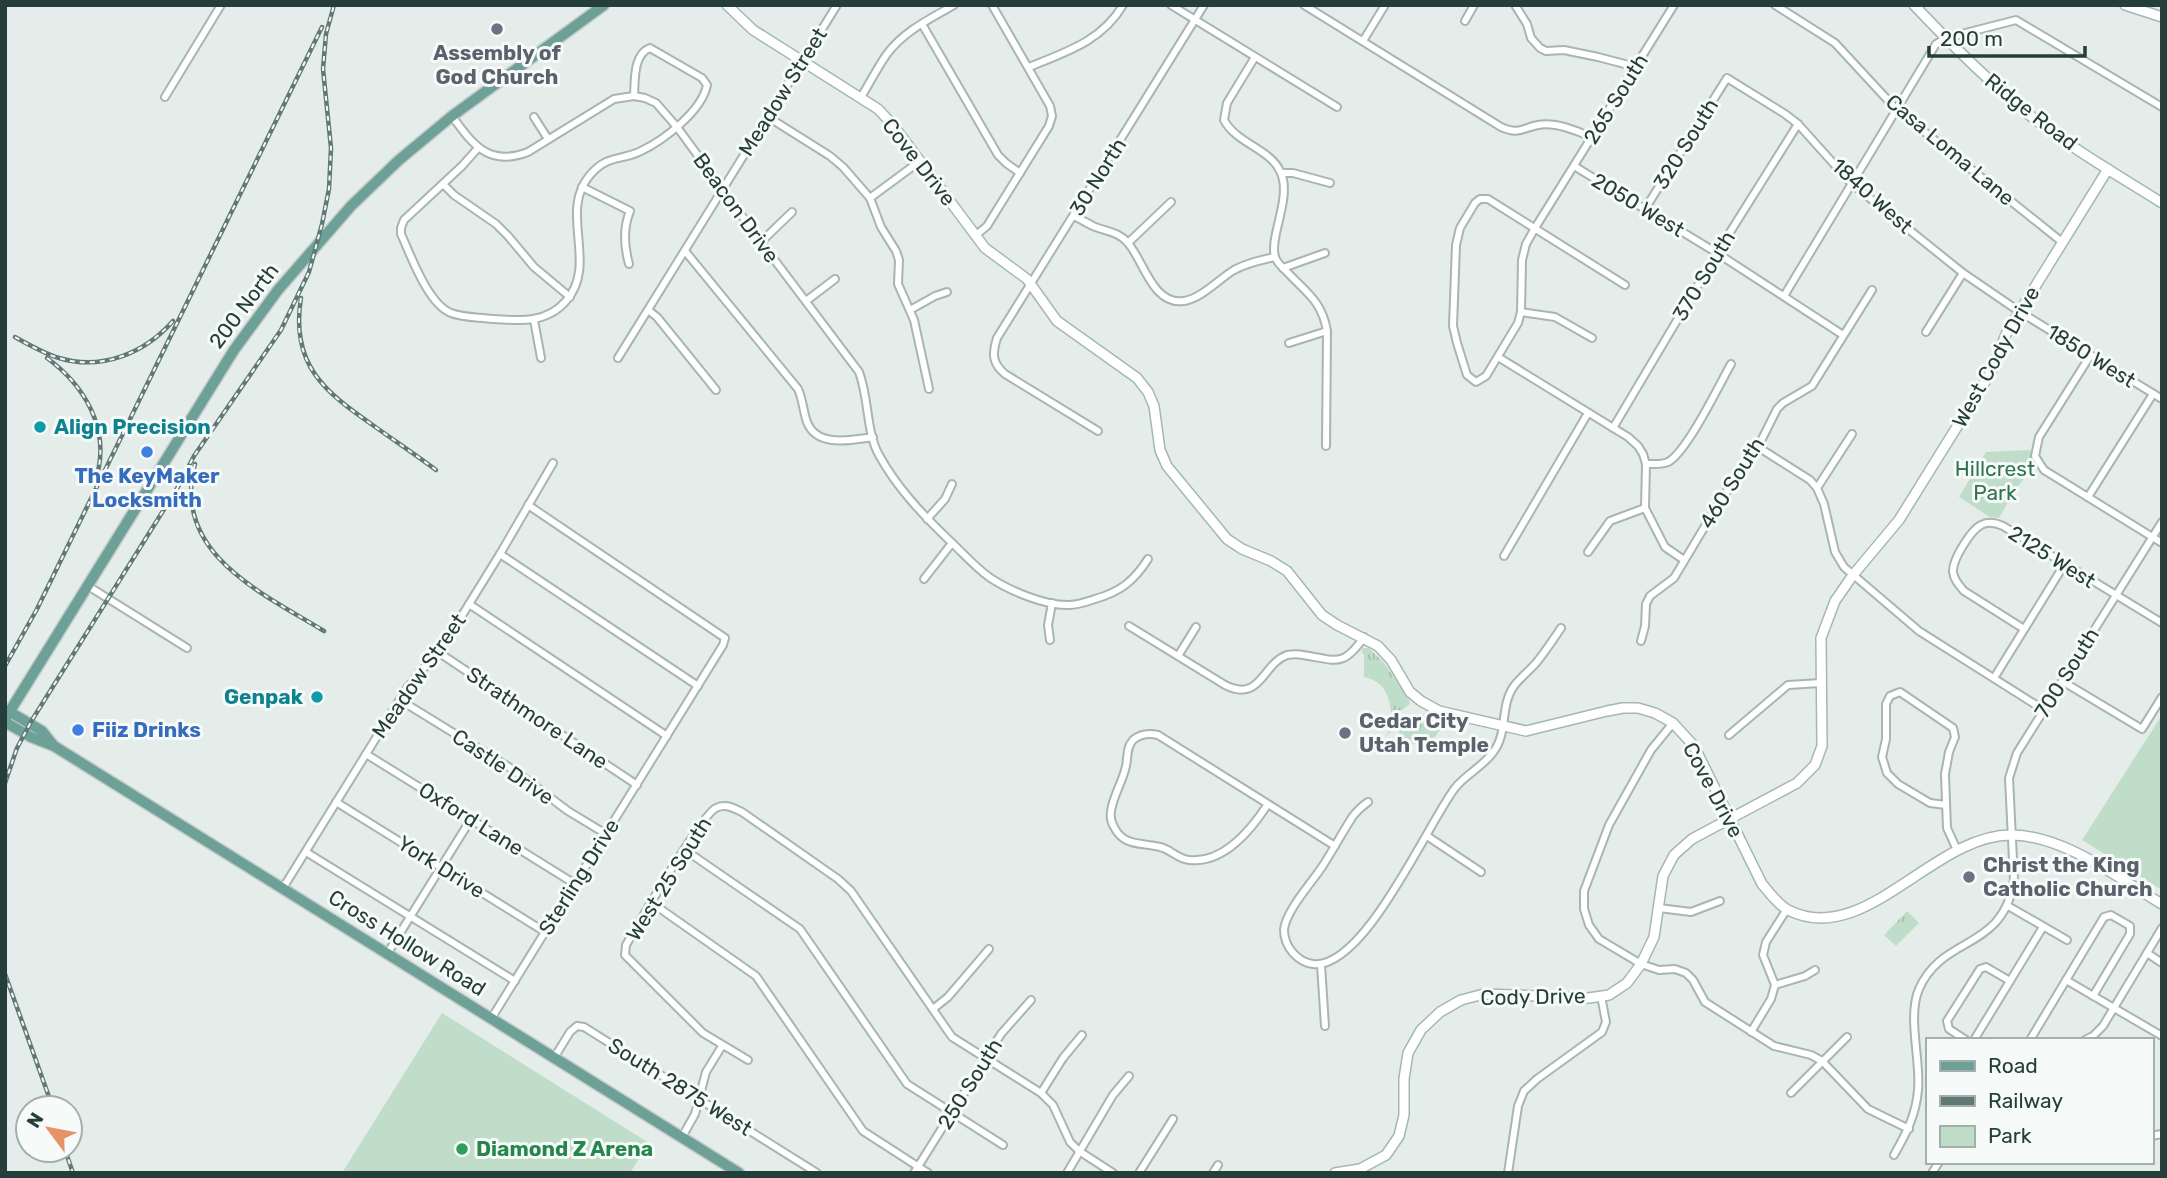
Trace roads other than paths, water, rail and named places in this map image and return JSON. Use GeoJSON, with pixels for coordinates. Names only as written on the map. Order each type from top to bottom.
{"type":"FeatureCollection","features":[{"type":"Feature","properties":{"kind":"main road","name":"200 North"},"geometry":{"type":"LineString","coordinates":[[6,715],[234,350],[278,290],[351,206],[399,160],[452,116],[604,5]]}},
{"type":"Feature","properties":{"kind":"main road","name":"Cove Drive"},"geometry":{"type":"LineString","coordinates":[[727,5],[753,30],[861,97],[893,125],[975,236],[999,260],[1031,285],[1057,321],[1137,378],[1154,406],[1160,450],[1167,466],[1218,531],[1237,546],[1282,567],[1294,578],[1322,615],[1378,646],[1406,687],[1425,704],[1446,714],[1525,731],[1623,708],[1638,708],[1655,713],[1673,723],[1694,746],[1762,884],[1773,898],[1787,909],[1809,918],[1834,918],[1855,912],[1957,849],[1992,836],[2011,835],[2036,837],[2067,848],[2162,904]]}},
{"type":"Feature","properties":{"kind":"main road","name":"Ridge Road"},"geometry":{"type":"LineString","coordinates":[[1914,5],[1989,81],[2029,115],[2162,203]]}},
{"type":"Feature","properties":{"kind":"main road"},"geometry":{"type":"LineString","coordinates":[[2125,5],[2162,17]]}},
{"type":"Feature","properties":{"kind":"main road","name":"West Cody Drive"},"geometry":{"type":"LineString","coordinates":[[1853,575],[1899,520],[1991,372],[2007,332],[2108,169]]}},
{"type":"Feature","properties":{"kind":"main road","name":"Cody Drive"},"geometry":{"type":"LineString","coordinates":[[1335,1173],[1360,1169],[1386,1154],[1399,1136],[1404,1115],[1404,1079],[1408,1053],[1421,1030],[1440,1012],[1461,1000],[1484,994],[1589,998],[1609,995],[1627,983],[1641,964],[1654,937],[1663,876],[1674,855],[1692,839],[1797,783],[1815,765],[1822,746],[1821,638],[1835,601],[1853,575]]}},
{"type":"Feature","properties":{"kind":"main road","name":"Cross Hollow Road"},"geometry":{"type":"LineString","coordinates":[[6,715],[42,732],[54,746],[739,1173]]}},
{"type":"Feature","properties":{"kind":"street"},"geometry":{"type":"LineString","coordinates":[[165,97],[221,5]]}},
{"type":"Feature","properties":{"kind":"street","name":"Meadow Street"},"geometry":{"type":"LineString","coordinates":[[618,358],[837,5]]}},
{"type":"Feature","properties":{"kind":"street"},"geometry":{"type":"LineString","coordinates":[[861,97],[891,49],[908,32],[954,5]]}},
{"type":"Feature","properties":{"kind":"street"},"geometry":{"type":"LineString","coordinates":[[975,236],[987,226],[1049,126],[1052,116],[1050,106],[1029,67],[992,5]]}},
{"type":"Feature","properties":{"kind":"street"},"geometry":{"type":"LineString","coordinates":[[1029,67],[1089,41],[1109,26],[1123,5]]}},
{"type":"Feature","properties":{"kind":"street"},"geometry":{"type":"LineString","coordinates":[[1171,5],[1336,107]]}},
{"type":"Feature","properties":{"kind":"street","name":"30 North"},"geometry":{"type":"LineString","coordinates":[[1098,431],[1005,374],[994,360],[993,349],[1204,5]]}},
{"type":"Feature","properties":{"kind":"street"},"geometry":{"type":"LineString","coordinates":[[1304,5],[1510,131],[1523,131],[1542,124],[1563,127],[1592,138]]}},
{"type":"Feature","properties":{"kind":"street"},"geometry":{"type":"LineString","coordinates":[[1363,41],[1385,5]]}},
{"type":"Feature","properties":{"kind":"street"},"geometry":{"type":"LineString","coordinates":[[1465,21],[1474,5]]}},
{"type":"Feature","properties":{"kind":"street"},"geometry":{"type":"LineString","coordinates":[[1515,5],[1527,24],[1531,38],[1540,48],[1546,51],[1564,50],[1636,67]]}},
{"type":"Feature","properties":{"kind":"street","name":"265 South"},"geometry":{"type":"LineString","coordinates":[[1521,312],[1522,260],[1526,244],[1674,5]]}},
{"type":"Feature","properties":{"kind":"street","name":"Casa Loma Lane"},"geometry":{"type":"LineString","coordinates":[[1775,5],[1835,43],[1896,109],[2062,242]]}},
{"type":"Feature","properties":{"kind":"street"},"geometry":{"type":"LineString","coordinates":[[1784,296],[1936,44],[1946,38],[2016,20],[2162,107]]}},
{"type":"Feature","properties":{"kind":"street"},"geometry":{"type":"LineString","coordinates":[[922,24],[998,155],[1020,173]]}},
{"type":"Feature","properties":{"kind":"street"},"geometry":{"type":"LineString","coordinates":[[452,116],[478,148],[491,155],[515,157],[528,152],[604,103],[634,96],[640,56],[644,50],[650,48],[702,78],[706,85],[705,93],[691,114],[677,127],[643,150],[609,160],[589,176],[582,187],[576,208],[580,272],[577,283],[560,308],[534,320],[515,321],[449,312],[431,295],[401,234],[404,220],[478,148]]}},
{"type":"Feature","properties":{"kind":"street"},"geometry":{"type":"LineString","coordinates":[[1255,57],[1227,103],[1224,120],[1233,132],[1271,160],[1282,173],[1283,202],[1275,257],[1320,307],[1324,317],[1327,331],[1326,446]]}},
{"type":"Feature","properties":{"kind":"street","name":"1840 West"},"geometry":{"type":"LineString","coordinates":[[1727,78],[1798,124],[1852,183],[1963,273],[2020,312]]}},
{"type":"Feature","properties":{"kind":"street","name":"320 South"},"geometry":{"type":"LineString","coordinates":[[1645,209],[1727,78]]}},
{"type":"Feature","properties":{"kind":"street","name":"Beacon Drive"},"geometry":{"type":"LineString","coordinates":[[634,96],[656,103],[677,127],[859,372],[866,390],[877,451],[908,499],[972,563],[995,581],[1052,603]]}},
{"type":"Feature","properties":{"kind":"street"},"geometry":{"type":"LineString","coordinates":[[534,117],[548,139]]}},
{"type":"Feature","properties":{"kind":"street"},"geometry":{"type":"LineString","coordinates":[[768,117],[844,167],[870,198],[881,227],[899,260],[898,284],[910,310],[929,389]]}},
{"type":"Feature","properties":{"kind":"street","name":"370 South"},"geometry":{"type":"LineString","coordinates":[[1613,428],[1717,253],[1798,124]]}},
{"type":"Feature","properties":{"kind":"street"},"geometry":{"type":"LineString","coordinates":[[870,198],[920,161]]}},
{"type":"Feature","properties":{"kind":"street","name":"2050 West"},"geometry":{"type":"LineString","coordinates":[[1574,166],[1717,253],[1843,335]]}},
{"type":"Feature","properties":{"kind":"street"},"geometry":{"type":"LineString","coordinates":[[1282,173],[1293,173],[1330,183]]}},
{"type":"Feature","properties":{"kind":"street"},"geometry":{"type":"LineString","coordinates":[[443,184],[454,195],[496,224],[534,267],[570,297]]}},
{"type":"Feature","properties":{"kind":"street"},"geometry":{"type":"LineString","coordinates":[[582,187],[630,211],[625,239],[629,264]]}},
{"type":"Feature","properties":{"kind":"street"},"geometry":{"type":"LineString","coordinates":[[1592,338],[1555,317],[1521,312],[1518,323],[1486,376],[1476,382],[1467,375],[1453,326],[1456,246],[1460,228],[1475,204],[1480,199],[1488,199],[1625,285]]}},
{"type":"Feature","properties":{"kind":"street"},"geometry":{"type":"LineString","coordinates":[[1129,243],[1171,202]]}},
{"type":"Feature","properties":{"kind":"street"},"geometry":{"type":"LineString","coordinates":[[761,242],[792,212]]}},
{"type":"Feature","properties":{"kind":"street"},"geometry":{"type":"LineString","coordinates":[[1074,216],[1094,227],[1114,233],[1129,243],[1154,286],[1175,301],[1193,298],[1235,269],[1251,262],[1275,257]]}},
{"type":"Feature","properties":{"kind":"street"},"geometry":{"type":"LineString","coordinates":[[685,251],[798,389],[803,399],[806,420],[815,433],[831,440],[873,437]]}},
{"type":"Feature","properties":{"kind":"street"},"geometry":{"type":"LineString","coordinates":[[1283,268],[1325,253]]}},
{"type":"Feature","properties":{"kind":"street"},"geometry":{"type":"LineString","coordinates":[[1926,332],[1963,273]]}},
{"type":"Feature","properties":{"kind":"street"},"geometry":{"type":"LineString","coordinates":[[806,301],[835,279]]}},
{"type":"Feature","properties":{"kind":"street","name":"460 South"},"geometry":{"type":"LineString","coordinates":[[1642,641],[1646,604],[1657,590],[1674,578],[1720,501],[1758,447],[1777,409],[1812,386],[1872,290]]}},
{"type":"Feature","properties":{"kind":"street"},"geometry":{"type":"LineString","coordinates":[[910,310],[947,292]]}},
{"type":"Feature","properties":{"kind":"street"},"geometry":{"type":"LineString","coordinates":[[648,310],[657,317],[716,390]]}},
{"type":"Feature","properties":{"kind":"street","name":"1850 West"},"geometry":{"type":"LineString","coordinates":[[2020,312],[2162,399]]}},
{"type":"Feature","properties":{"kind":"street"},"geometry":{"type":"LineString","coordinates":[[534,320],[541,358]]}},
{"type":"Feature","properties":{"kind":"street"},"geometry":{"type":"LineString","coordinates":[[1289,343],[1327,331]]}},
{"type":"Feature","properties":{"kind":"street"},"geometry":{"type":"LineString","coordinates":[[2090,356],[2039,437],[2035,456],[2044,470],[2162,543]]}},
{"type":"Feature","properties":{"kind":"street"},"geometry":{"type":"LineString","coordinates":[[1498,357],[1638,446],[1646,464],[1645,508],[1665,547],[1684,560]]}},
{"type":"Feature","properties":{"kind":"street"},"geometry":{"type":"LineString","coordinates":[[1646,464],[1661,464],[1675,457],[1731,364]]}},
{"type":"Feature","properties":{"kind":"street"},"geometry":{"type":"LineString","coordinates":[[2088,498],[2153,394]]}},
{"type":"Feature","properties":{"kind":"street"},"geometry":{"type":"LineString","coordinates":[[1504,556],[1588,413]]}},
{"type":"Feature","properties":{"kind":"street"},"geometry":{"type":"LineString","coordinates":[[1818,488],[1852,434]]}},
{"type":"Feature","properties":{"kind":"street"},"geometry":{"type":"LineString","coordinates":[[1758,447],[1818,488],[1835,552],[1844,567],[1919,631],[2044,710]]}},
{"type":"Feature","properties":{"kind":"street","name":"Meadow Street"},"geometry":{"type":"LineString","coordinates":[[283,888],[400,700],[438,652],[469,604],[553,463]]}},
{"type":"Feature","properties":{"kind":"street"},"geometry":{"type":"LineString","coordinates":[[927,519],[945,499],[952,484]]}},
{"type":"Feature","properties":{"kind":"street","name":"Sterling Drive"},"geometry":{"type":"LineString","coordinates":[[491,1019],[698,686],[723,645],[724,638],[528,505]]}},
{"type":"Feature","properties":{"kind":"street"},"geometry":{"type":"LineString","coordinates":[[1588,552],[1610,521],[1645,508]]}},
{"type":"Feature","properties":{"kind":"street","name":"700 South"},"geometry":{"type":"LineString","coordinates":[[2008,906],[2014,880],[2009,778],[2011,767],[2017,753],[2162,522]]}},
{"type":"Feature","properties":{"kind":"street","name":"2125 West"},"geometry":{"type":"LineString","coordinates":[[2024,629],[1964,591],[1956,583],[1953,573],[1955,561],[1979,525],[1987,523],[2003,526],[2162,623]]}},
{"type":"Feature","properties":{"kind":"street"},"geometry":{"type":"LineString","coordinates":[[924,579],[952,543]]}},
{"type":"Feature","properties":{"kind":"street"},"geometry":{"type":"LineString","coordinates":[[500,554],[698,686]]}},
{"type":"Feature","properties":{"kind":"street"},"geometry":{"type":"LineString","coordinates":[[1050,640],[1048,625],[1052,603],[1078,604],[1120,590],[1148,559]]}},
{"type":"Feature","properties":{"kind":"street"},"geometry":{"type":"LineString","coordinates":[[1994,678],[2064,565]]}},
{"type":"Feature","properties":{"kind":"street"},"geometry":{"type":"LineString","coordinates":[[88,586],[187,648]]}},
{"type":"Feature","properties":{"kind":"street"},"geometry":{"type":"LineString","coordinates":[[469,604],[667,736]]}},
{"type":"Feature","properties":{"kind":"street"},"geometry":{"type":"LineString","coordinates":[[1129,626],[1225,685],[1240,690],[1258,683],[1278,661],[1287,656],[1296,654],[1342,659],[1352,654],[1363,637]]}},
{"type":"Feature","properties":{"kind":"street"},"geometry":{"type":"LineString","coordinates":[[1178,656],[1196,627]]}},
{"type":"Feature","properties":{"kind":"street"},"geometry":{"type":"LineString","coordinates":[[1368,802],[1355,813],[1289,914],[1284,929],[1287,944],[1295,955],[1307,963],[1321,965],[1342,955],[1386,905],[1455,789],[1493,753],[1500,740],[1507,697],[1514,685],[1549,647],[1561,628]]}},
{"type":"Feature","properties":{"kind":"street","name":"Strathmore Lane"},"geometry":{"type":"LineString","coordinates":[[438,652],[637,785]]}},
{"type":"Feature","properties":{"kind":"street"},"geometry":{"type":"LineString","coordinates":[[2062,681],[2142,729],[2162,697]]}},
{"type":"Feature","properties":{"kind":"street"},"geometry":{"type":"LineString","coordinates":[[1730,735],[1788,685],[1821,683]]}},
{"type":"Feature","properties":{"kind":"street"},"geometry":{"type":"LineString","coordinates":[[1946,805],[1930,803],[1898,784],[1887,773],[1882,757],[1886,739],[1886,704],[1890,696],[1900,692],[1953,728],[1955,737],[1945,774],[1946,805],[1947,828],[1957,849]]}},
{"type":"Feature","properties":{"kind":"street","name":"Castle Drive"},"geometry":{"type":"LineString","coordinates":[[400,700],[512,769],[568,811],[606,834]]}},
{"type":"Feature","properties":{"kind":"street"},"geometry":{"type":"LineString","coordinates":[[1673,723],[1651,750],[1609,825],[1584,891],[1584,909],[1589,925],[1599,939],[1641,964],[1659,970],[1675,969],[1686,973],[1705,1002],[1774,1046],[1811,1055],[1822,1061],[1868,1109],[1909,1129]]}},
{"type":"Feature","properties":{"kind":"street"},"geometry":{"type":"LineString","coordinates":[[1268,804],[1254,826],[1224,852],[1211,858],[1191,860],[1159,846],[1130,843],[1119,835],[1111,821],[1110,812],[1126,768],[1130,746],[1135,738],[1146,734],[1158,735],[1335,846]]}},
{"type":"Feature","properties":{"kind":"street","name":"Oxford Lane"},"geometry":{"type":"LineString","coordinates":[[366,754],[575,884]]}},
{"type":"Feature","properties":{"kind":"street","name":"York Drive"},"geometry":{"type":"LineString","coordinates":[[336,803],[545,932]]}},
{"type":"Feature","properties":{"kind":"street","name":"West 25 South"},"geometry":{"type":"LineString","coordinates":[[722,1046],[703,1032],[625,955],[626,945],[685,850],[709,812],[719,806],[729,806],[742,811],[851,891],[933,1009]]}},
{"type":"Feature","properties":{"kind":"street"},"geometry":{"type":"LineString","coordinates":[[387,954],[471,819]]}},
{"type":"Feature","properties":{"kind":"street"},"geometry":{"type":"LineString","coordinates":[[1427,836],[1481,872]]}},
{"type":"Feature","properties":{"kind":"street"},"geometry":{"type":"LineString","coordinates":[[685,850],[800,929],[907,1084],[1003,1145]]}},
{"type":"Feature","properties":{"kind":"street"},"geometry":{"type":"LineString","coordinates":[[306,852],[515,981]]}},
{"type":"Feature","properties":{"kind":"street"},"geometry":{"type":"LineString","coordinates":[[1659,908],[1691,912],[1720,901]]}},
{"type":"Feature","properties":{"kind":"street"},"geometry":{"type":"LineString","coordinates":[[652,903],[756,976],[863,1131],[916,1170],[928,1173]]}},
{"type":"Feature","properties":{"kind":"street"},"geometry":{"type":"LineString","coordinates":[[1894,1155],[1909,1129],[1916,1108],[1919,1088],[1915,1007],[1918,991],[1927,973],[1945,956],[1998,923],[2008,906],[2067,940]]}},
{"type":"Feature","properties":{"kind":"street"},"geometry":{"type":"LineString","coordinates":[[1751,1032],[1772,999],[1775,985],[1763,955],[1766,942],[1787,909]]}},
{"type":"Feature","properties":{"kind":"street"},"geometry":{"type":"LineString","coordinates":[[2032,1038],[2104,917],[2111,915],[2130,926],[2130,934],[2093,996]]}},
{"type":"Feature","properties":{"kind":"street"},"geometry":{"type":"LineString","coordinates":[[1975,1038],[2043,927]]}},
{"type":"Feature","properties":{"kind":"street"},"geometry":{"type":"LineString","coordinates":[[2089,1038],[2103,1026],[2162,928]]}},
{"type":"Feature","properties":{"kind":"street"},"geometry":{"type":"LineString","coordinates":[[989,949],[948,997],[933,1009],[952,1037],[1041,1093],[1053,1105],[1070,1142],[1079,1151],[1114,1173]]}},
{"type":"Feature","properties":{"kind":"street"},"geometry":{"type":"LineString","coordinates":[[2147,953],[2162,963]]}},
{"type":"Feature","properties":{"kind":"street"},"geometry":{"type":"LineString","coordinates":[[1321,965],[1325,1026]]}},
{"type":"Feature","properties":{"kind":"street"},"geometry":{"type":"LineString","coordinates":[[1963,1038],[1949,1029],[1948,1021],[1980,969],[1986,967],[2010,981]]}},
{"type":"Feature","properties":{"kind":"street"},"geometry":{"type":"LineString","coordinates":[[1775,985],[1805,976],[1815,970]]}},
{"type":"Feature","properties":{"kind":"street"},"geometry":{"type":"LineString","coordinates":[[2066,980],[2162,1036]]}},
{"type":"Feature","properties":{"kind":"street"},"geometry":{"type":"LineString","coordinates":[[1508,1173],[1520,1098],[1537,1079],[1602,1032],[1606,1023],[1601,996]]}},
{"type":"Feature","properties":{"kind":"street","name":"250 South"},"geometry":{"type":"LineString","coordinates":[[916,1170],[1001,1034],[1031,1000]]}},
{"type":"Feature","properties":{"kind":"street","name":"South 2875 West"},"geometry":{"type":"LineString","coordinates":[[554,1058],[570,1031],[577,1026],[584,1027],[817,1173]]}},
{"type":"Feature","properties":{"kind":"street"},"geometry":{"type":"LineString","coordinates":[[1041,1093],[1063,1058],[1082,1035]]}},
{"type":"Feature","properties":{"kind":"street"},"geometry":{"type":"LineString","coordinates":[[1791,1093],[1847,1037]]}},
{"type":"Feature","properties":{"kind":"street"},"geometry":{"type":"LineString","coordinates":[[682,1137],[695,1114],[706,1072],[722,1046],[748,1060]]}},
{"type":"Feature","properties":{"kind":"street"},"geometry":{"type":"LineString","coordinates":[[1067,1173],[1113,1095],[1129,1076]]}},
{"type":"Feature","properties":{"kind":"street"},"geometry":{"type":"LineString","coordinates":[[1919,1088],[1926,1089]]}},
{"type":"Feature","properties":{"kind":"street"},"geometry":{"type":"LineString","coordinates":[[1139,1173],[1173,1119]]}},
{"type":"Feature","properties":{"kind":"street"},"geometry":{"type":"LineString","coordinates":[[1213,1173],[1218,1165]]}},
{"type":"Feature","properties":{"kind":"railway"},"geometry":{"type":"LineString","coordinates":[[5,783],[17,748],[32,720],[178,487],[194,456],[281,330],[309,272],[329,189],[331,148],[323,69],[326,34],[334,5]]}},
{"type":"Feature","properties":{"kind":"railway"},"geometry":{"type":"LineString","coordinates":[[5,666],[37,609],[322,27]]}},
{"type":"Feature","properties":{"kind":"railway"},"geometry":{"type":"LineString","coordinates":[[301,298],[301,341],[306,359],[315,374],[340,401],[436,470]]}},
{"type":"Feature","properties":{"kind":"railway"},"geometry":{"type":"LineString","coordinates":[[15,337],[59,358],[91,362],[107,360],[136,350],[173,321]]}},
{"type":"Feature","properties":{"kind":"railway"},"geometry":{"type":"LineString","coordinates":[[47,358],[72,381],[91,409],[100,441],[97,475]]}},
{"type":"Feature","properties":{"kind":"railway"},"geometry":{"type":"LineString","coordinates":[[195,464],[191,495],[196,522],[209,546],[227,567],[250,585],[324,631]]}},
{"type":"Feature","properties":{"kind":"railway"},"geometry":{"type":"LineString","coordinates":[[5,974],[48,1094]]}},
{"type":"Feature","properties":{"kind":"railway"},"geometry":{"type":"LineString","coordinates":[[70,1164],[73,1173]]}},
{"type":"Feature","properties":{"kind":"place","name":"Assembly of God Church"},"geometry":{"type":"Point","coordinates":[497,29]}},
{"type":"Feature","properties":{"kind":"place","name":"Align Precision"},"geometry":{"type":"Point","coordinates":[40,427]}},
{"type":"Feature","properties":{"kind":"place","name":"The KeyMaker Locksmith"},"geometry":{"type":"Point","coordinates":[147,452]}},
{"type":"Feature","properties":{"kind":"place","name":"Genpak"},"geometry":{"type":"Point","coordinates":[317,697]}},
{"type":"Feature","properties":{"kind":"place","name":"Fiiz Drinks"},"geometry":{"type":"Point","coordinates":[78,730]}},
{"type":"Feature","properties":{"kind":"place","name":"Cedar City Utah Temple"},"geometry":{"type":"Point","coordinates":[1345,733]}},
{"type":"Feature","properties":{"kind":"place","name":"Christ the King Catholic Church"},"geometry":{"type":"Point","coordinates":[1969,877]}},
{"type":"Feature","properties":{"kind":"place","name":"Diamond Z Arena"},"geometry":{"type":"Point","coordinates":[462,1149]}},
{"type":"Feature","properties":{"kind":"park label","name":"Hillcrest Park"},"geometry":{"type":"Point","coordinates":[1995,481]}}]}
